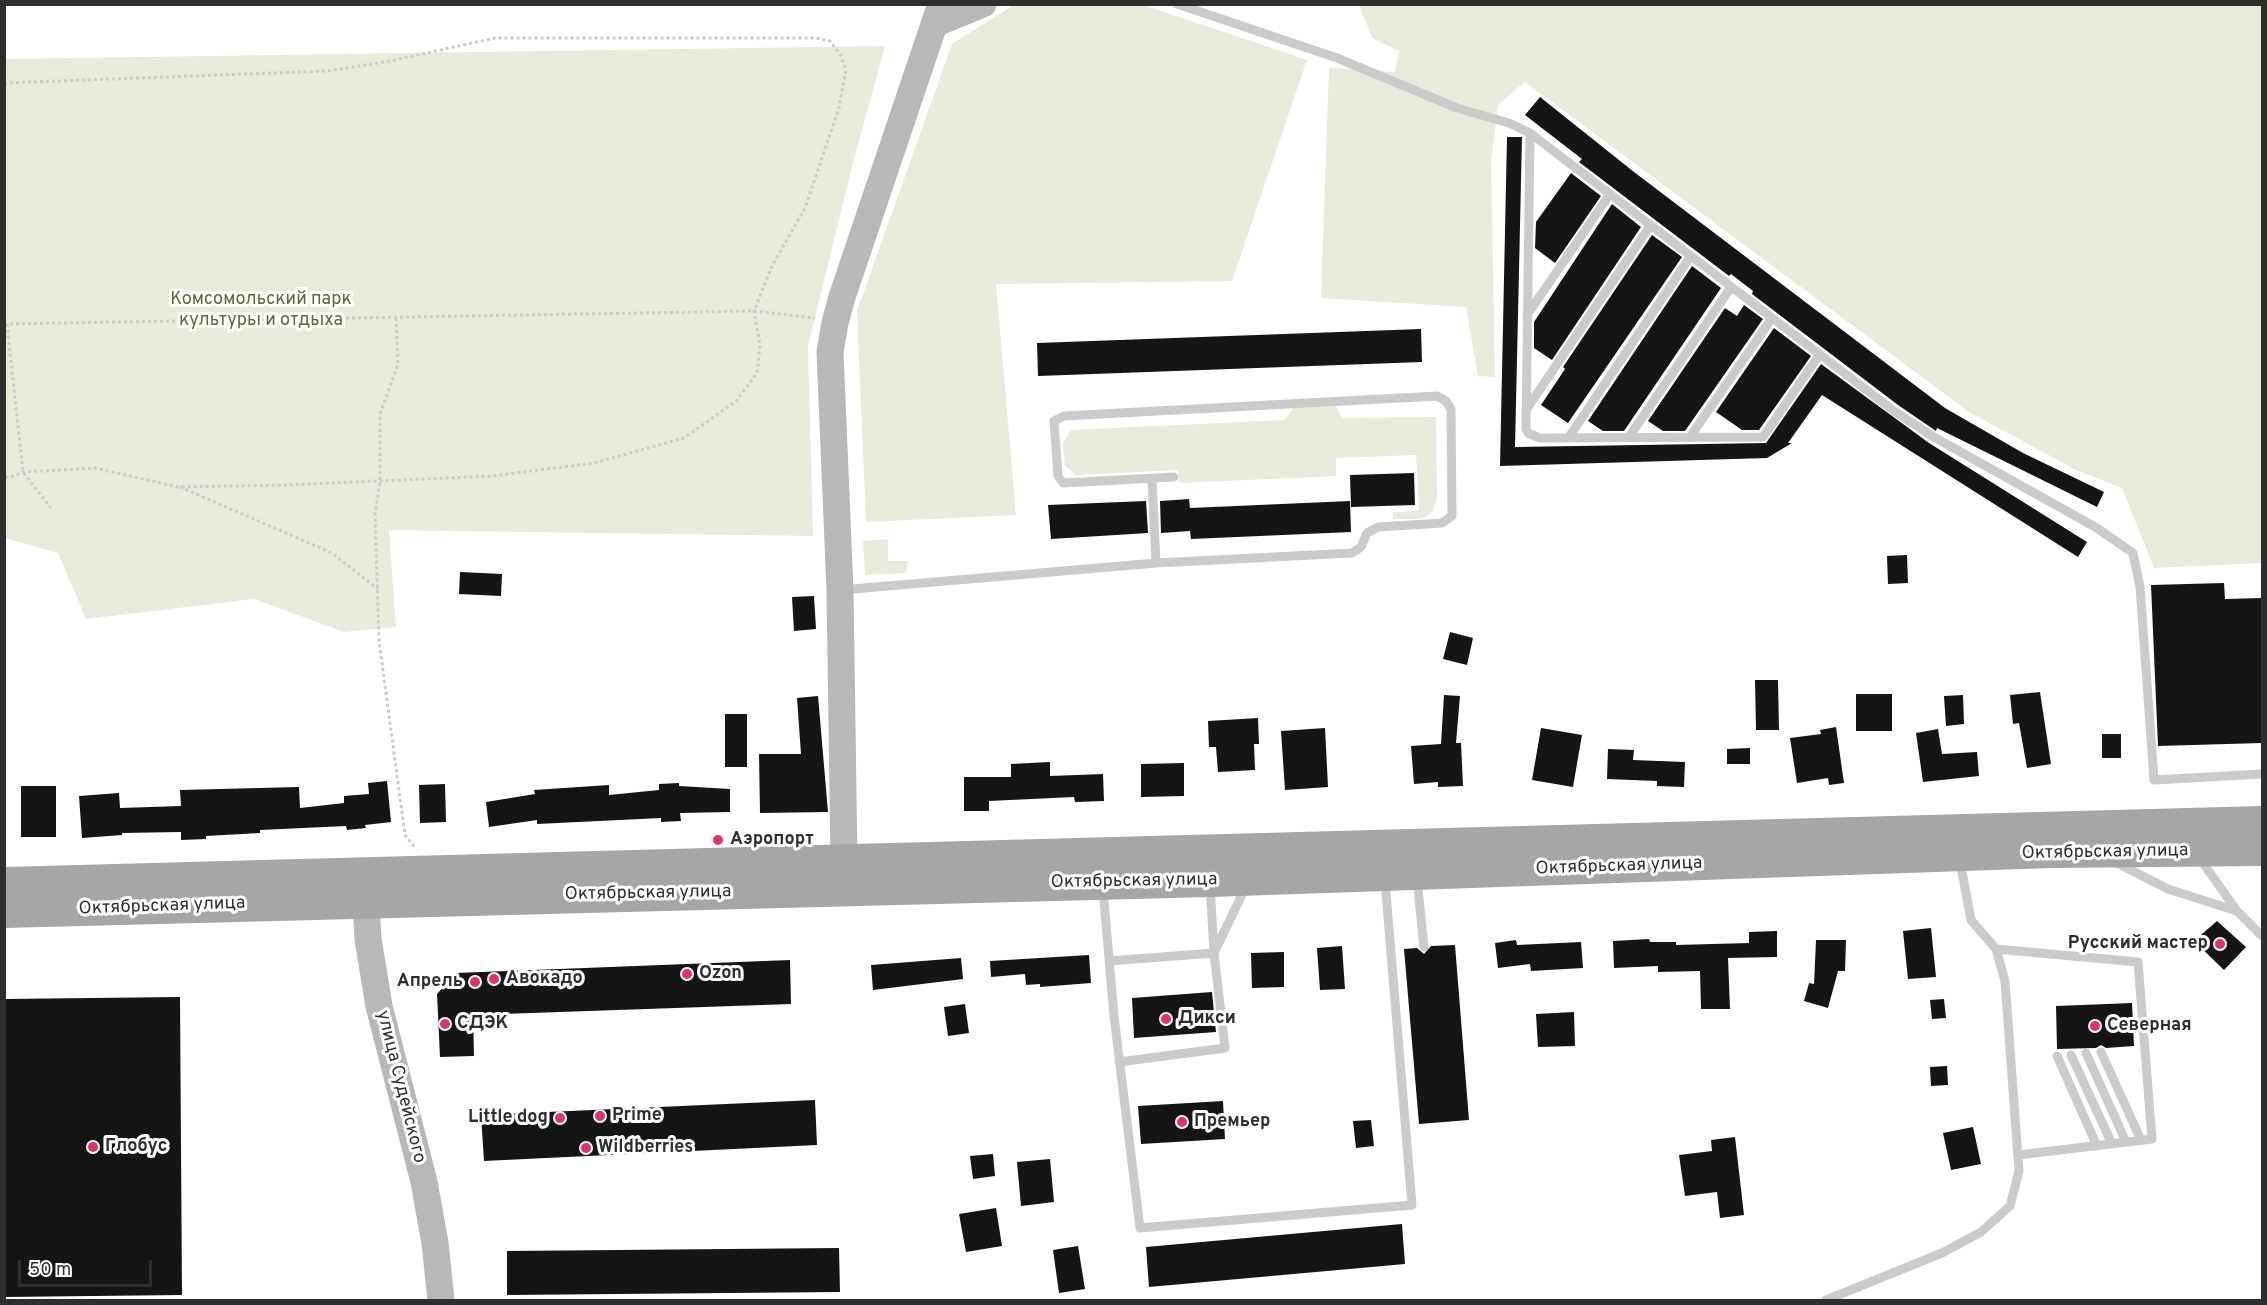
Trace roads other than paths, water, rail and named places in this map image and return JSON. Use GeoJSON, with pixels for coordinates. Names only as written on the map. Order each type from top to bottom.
{"type":"FeatureCollection","features":[{"type":"Feature","properties":{"kind":"main road","name":"Октябрьская улица"},"geometry":{"type":"LineString","coordinates":[[4,883],[365,887],[845,875],[2262,822]]}},
{"type":"Feature","properties":{"kind":"main road","name":"Октябрьская улица"},"geometry":{"type":"LineString","coordinates":[[845,875],[1103,882],[1210,881],[2094,852],[2262,850]]}},
{"type":"Feature","properties":{"kind":"main road","name":"Октябрьская улица"},"geometry":{"type":"LineString","coordinates":[[4,912],[365,887]]}},
{"type":"Feature","properties":{"kind":"street"},"geometry":{"type":"LineString","coordinates":[[845,875],[840,590],[830,352],[835,323],[938,14],[983,4]]}},
{"type":"Feature","properties":{"kind":"street","name":"улица Судейского"},"geometry":{"type":"LineString","coordinates":[[365,887],[368,939],[379,1006],[424,1182],[435,1242],[441,1300]]}},
{"type":"Feature","properties":{"kind":"lane"},"geometry":{"type":"LineString","coordinates":[[1177,4],[1337,58],[1456,108],[1509,123],[1530,133],[1820,354],[1865,391],[1932,436],[2097,528],[2133,553],[2140,587],[2154,780],[2262,774]]}},
{"type":"Feature","properties":{"kind":"lane"},"geometry":{"type":"LineString","coordinates":[[1530,133],[1526,429],[1531,435],[1540,438],[1763,437],[1820,354]]}},
{"type":"Feature","properties":{"kind":"lane"},"geometry":{"type":"LineString","coordinates":[[1527,315],[1610,194]]}},
{"type":"Feature","properties":{"kind":"lane"},"geometry":{"type":"LineString","coordinates":[[1526,410],[1650,226]]}},
{"type":"Feature","properties":{"kind":"lane"},"geometry":{"type":"LineString","coordinates":[[1569,437],[1690,257]]}},
{"type":"Feature","properties":{"kind":"lane"},"geometry":{"type":"LineString","coordinates":[[1629,436],[1731,287]]}},
{"type":"Feature","properties":{"kind":"lane"},"geometry":{"type":"LineString","coordinates":[[1690,437],[1772,318]]}},
{"type":"Feature","properties":{"kind":"lane"},"geometry":{"type":"LineString","coordinates":[[840,590],[1156,563],[1352,553],[1361,547],[1367,533],[1378,527],[1446,522],[1454,512],[1451,409],[1446,400],[1437,396],[1064,416],[1054,421],[1058,476],[1061,482],[1174,477]]}},
{"type":"Feature","properties":{"kind":"lane"},"geometry":{"type":"LineString","coordinates":[[1152,479],[1156,563]]}},
{"type":"Feature","properties":{"kind":"lane"},"geometry":{"type":"LineString","coordinates":[[2094,852],[2168,889],[2237,911]]}},
{"type":"Feature","properties":{"kind":"lane"},"geometry":{"type":"LineString","coordinates":[[2195,852],[2237,911],[2262,936]]}},
{"type":"Feature","properties":{"kind":"lane"},"geometry":{"type":"LineString","coordinates":[[1826,1300],[1942,1253],[1981,1232],[2010,1206],[2019,1171],[2005,981],[1996,949],[1971,920],[1962,883],[1960,856]]}},
{"type":"Feature","properties":{"kind":"lane"},"geometry":{"type":"LineString","coordinates":[[1416,874],[1424,947]]}},
{"type":"Feature","properties":{"kind":"lane"},"geometry":{"type":"LineString","coordinates":[[1103,882],[1119,1062],[1140,1228],[1413,1205],[1385,875]]}},
{"type":"Feature","properties":{"kind":"lane"},"geometry":{"type":"LineString","coordinates":[[1214,953],[1249,879]]}},
{"type":"Feature","properties":{"kind":"lane"},"geometry":{"type":"LineString","coordinates":[[1119,1062],[1225,1048],[1214,953],[1210,881]]}},
{"type":"Feature","properties":{"kind":"lane"},"geometry":{"type":"LineString","coordinates":[[1996,949],[2138,962],[2152,1139],[2018,1155]]}},
{"type":"Feature","properties":{"kind":"lane"},"geometry":{"type":"LineString","coordinates":[[1109,961],[1214,953]]}},
{"type":"Feature","properties":{"kind":"lane"},"geometry":{"type":"LineString","coordinates":[[2086,1053],[2126,1142]]}},
{"type":"Feature","properties":{"kind":"lane"},"geometry":{"type":"LineString","coordinates":[[2101,1053],[2141,1140]]}},
{"type":"Feature","properties":{"kind":"lane"},"geometry":{"type":"LineString","coordinates":[[2071,1055],[2112,1144]]}},
{"type":"Feature","properties":{"kind":"lane"},"geometry":{"type":"LineString","coordinates":[[2056,1056],[2097,1146]]}},
{"type":"Feature","properties":{"kind":"place","name":"Аэропорт"},"geometry":{"type":"Point","coordinates":[718,840]}},
{"type":"Feature","properties":{"kind":"place","name":"Русский мастер"},"geometry":{"type":"Point","coordinates":[2220,944]}},
{"type":"Feature","properties":{"kind":"place","name":"Ozon"},"geometry":{"type":"Point","coordinates":[687,974]}},
{"type":"Feature","properties":{"kind":"place","name":"Авокадо"},"geometry":{"type":"Point","coordinates":[494,979]}},
{"type":"Feature","properties":{"kind":"place","name":"Апрель"},"geometry":{"type":"Point","coordinates":[475,982]}},
{"type":"Feature","properties":{"kind":"place","name":"Дикси"},"geometry":{"type":"Point","coordinates":[1166,1019]}},
{"type":"Feature","properties":{"kind":"place","name":"СДЭК"},"geometry":{"type":"Point","coordinates":[445,1024]}},
{"type":"Feature","properties":{"kind":"place","name":"Северная"},"geometry":{"type":"Point","coordinates":[2095,1026]}},
{"type":"Feature","properties":{"kind":"place","name":"Prime"},"geometry":{"type":"Point","coordinates":[600,1116]}},
{"type":"Feature","properties":{"kind":"place","name":"Little dog"},"geometry":{"type":"Point","coordinates":[560,1118]}},
{"type":"Feature","properties":{"kind":"place","name":"Премьер"},"geometry":{"type":"Point","coordinates":[1182,1122]}},
{"type":"Feature","properties":{"kind":"place","name":"Глобус"},"geometry":{"type":"Point","coordinates":[93,1147]}},
{"type":"Feature","properties":{"kind":"place","name":"Wildberries"},"geometry":{"type":"Point","coordinates":[586,1148]}},
{"type":"Feature","properties":{"kind":"park label","name":"Комсомольский парк культуры и отдыха"},"geometry":{"type":"Point","coordinates":[261,310]}}]}
